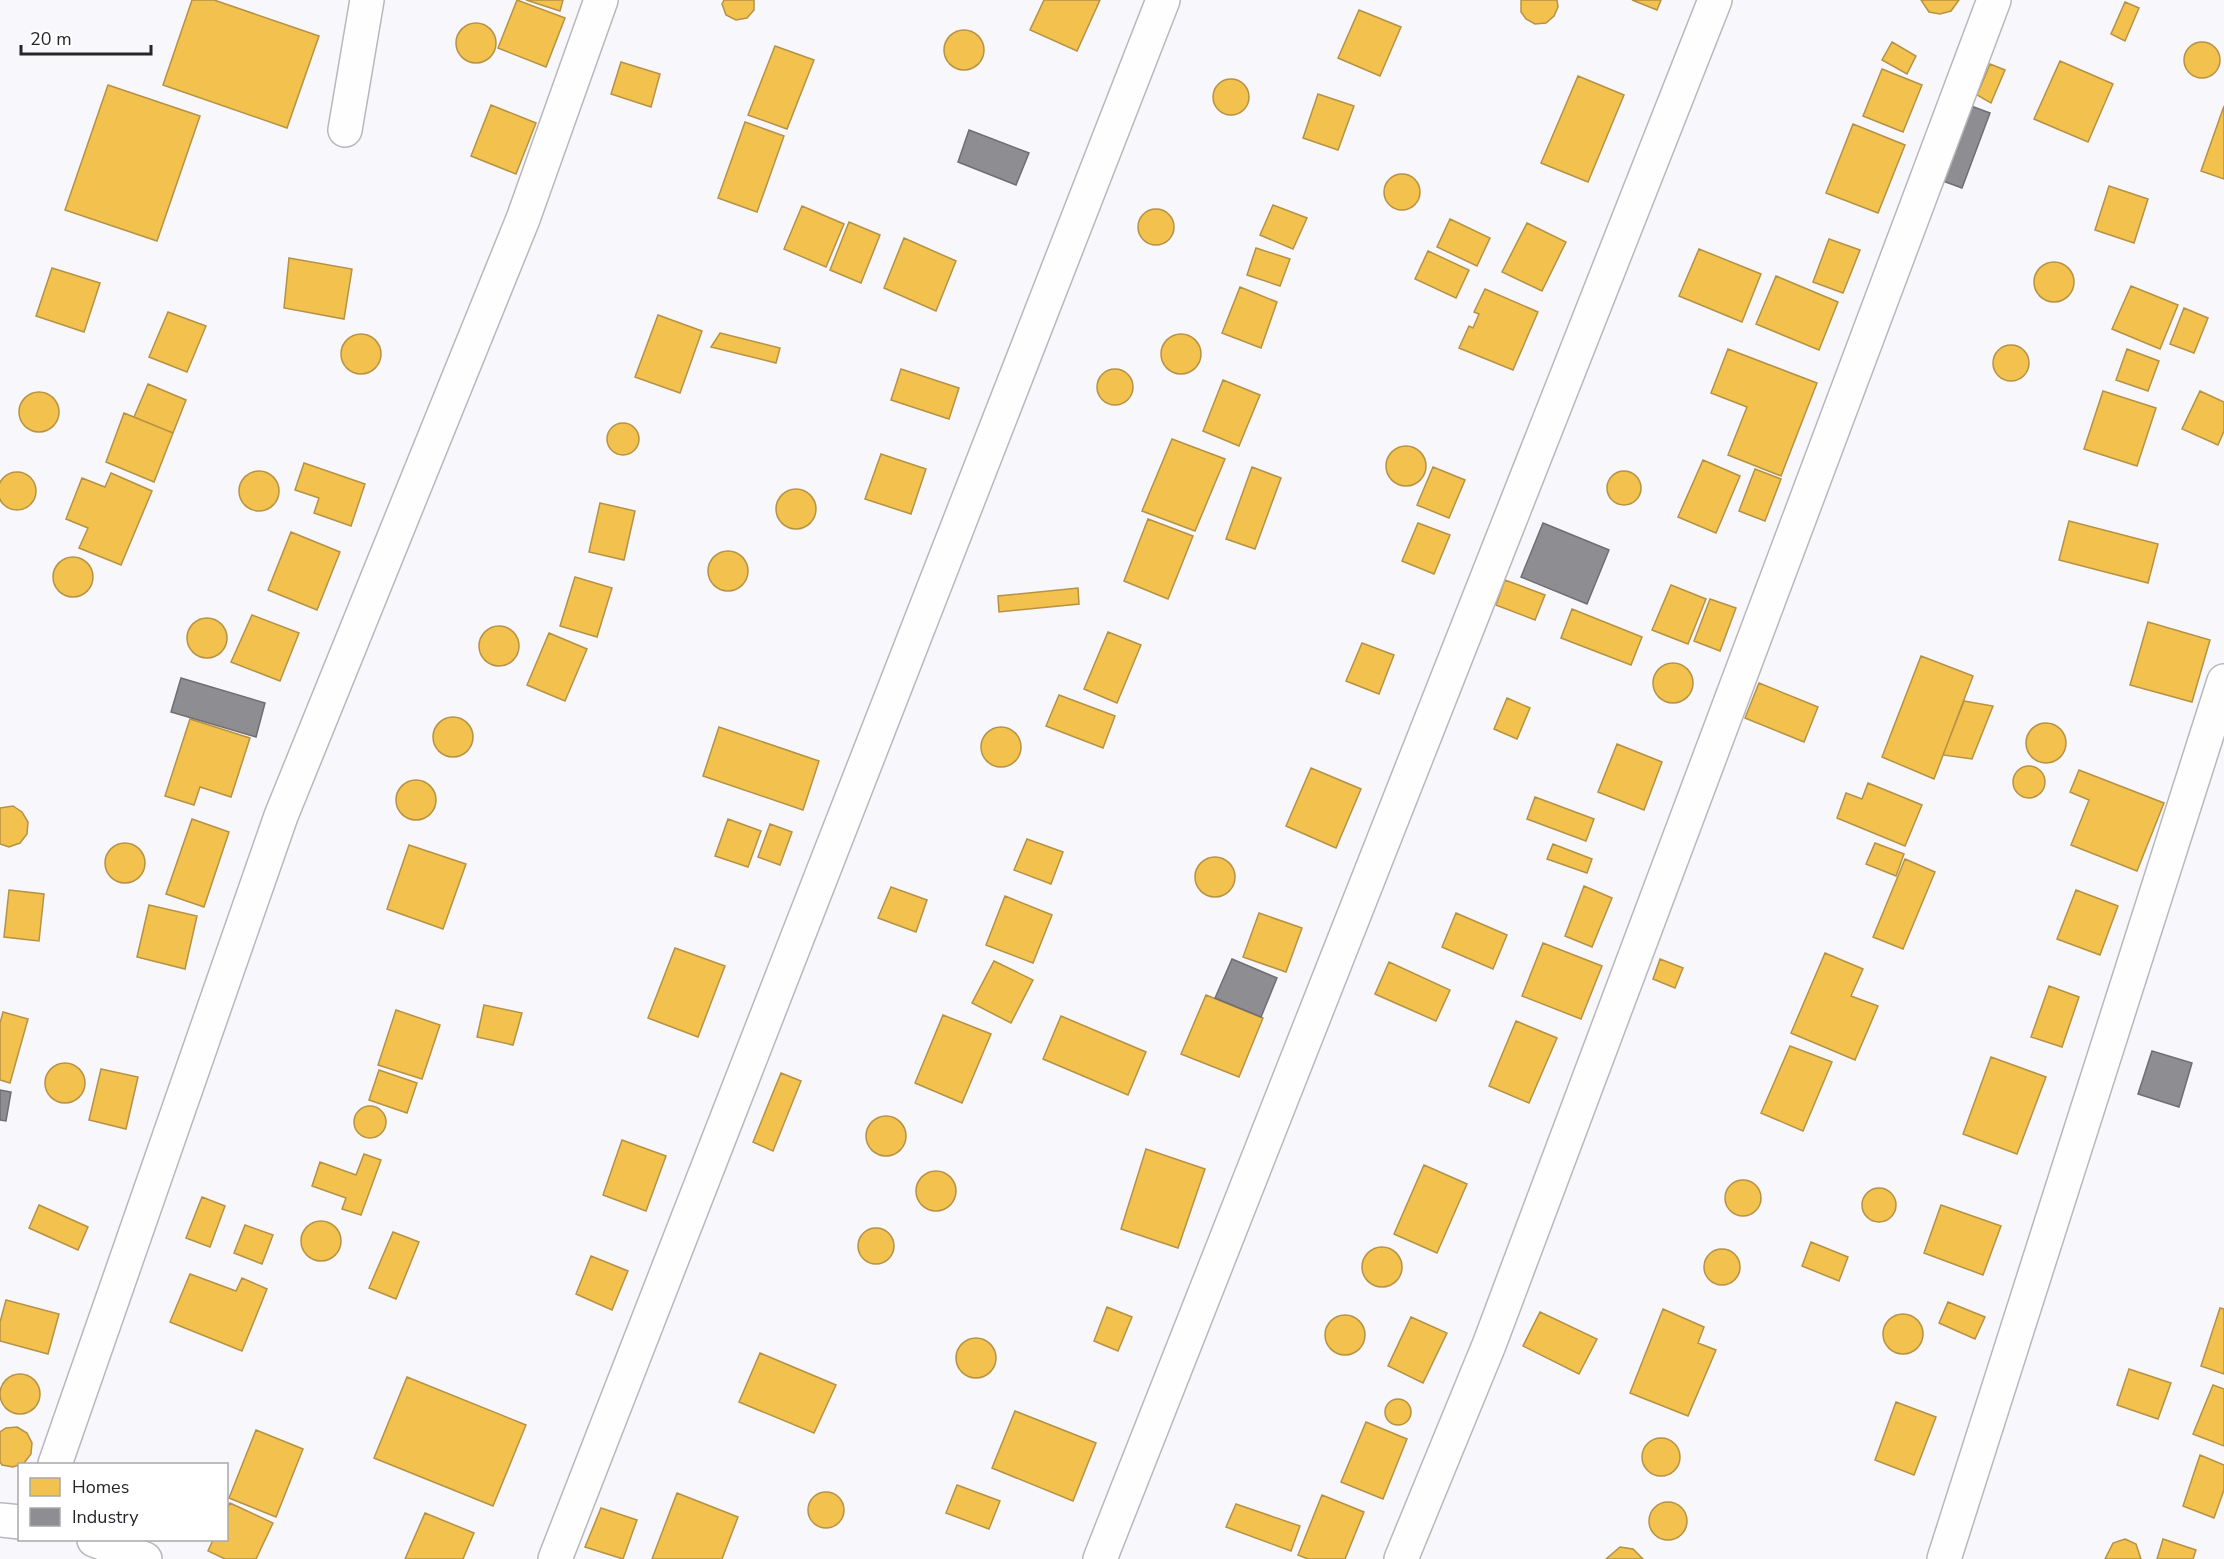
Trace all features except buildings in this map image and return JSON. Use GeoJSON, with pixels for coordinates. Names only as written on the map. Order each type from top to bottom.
{"type":"FeatureCollection","features":[{"type":"Feature","properties":{"kind":"street"},"geometry":{"type":"LineString","coordinates":[[345,130],[367,0]]}},
{"type":"Feature","properties":{"kind":"street"},"geometry":{"type":"LineString","coordinates":[[55,1463],[281,816],[523,219],[601,0]]}},
{"type":"Feature","properties":{"kind":"street"},"geometry":{"type":"LineString","coordinates":[[555,1559],[1163,0]]}},
{"type":"Feature","properties":{"kind":"street"},"geometry":{"type":"LineString","coordinates":[[1101,1559],[1715,0]]}},
{"type":"Feature","properties":{"kind":"street"},"geometry":{"type":"LineString","coordinates":[[1401,1559],[1490,1345],[1994,0]]}},
{"type":"Feature","properties":{"kind":"street"},"geometry":{"type":"LineString","coordinates":[[1944,1559],[2224,681]]}},
{"type":"Feature","properties":{"kind":"street"},"geometry":{"type":"LineString","coordinates":[[0,1520],[18,1521]]}},
{"type":"Feature","properties":{"kind":"street"},"geometry":{"type":"LineString","coordinates":[[99,1541],[145,1559]]}}]}
